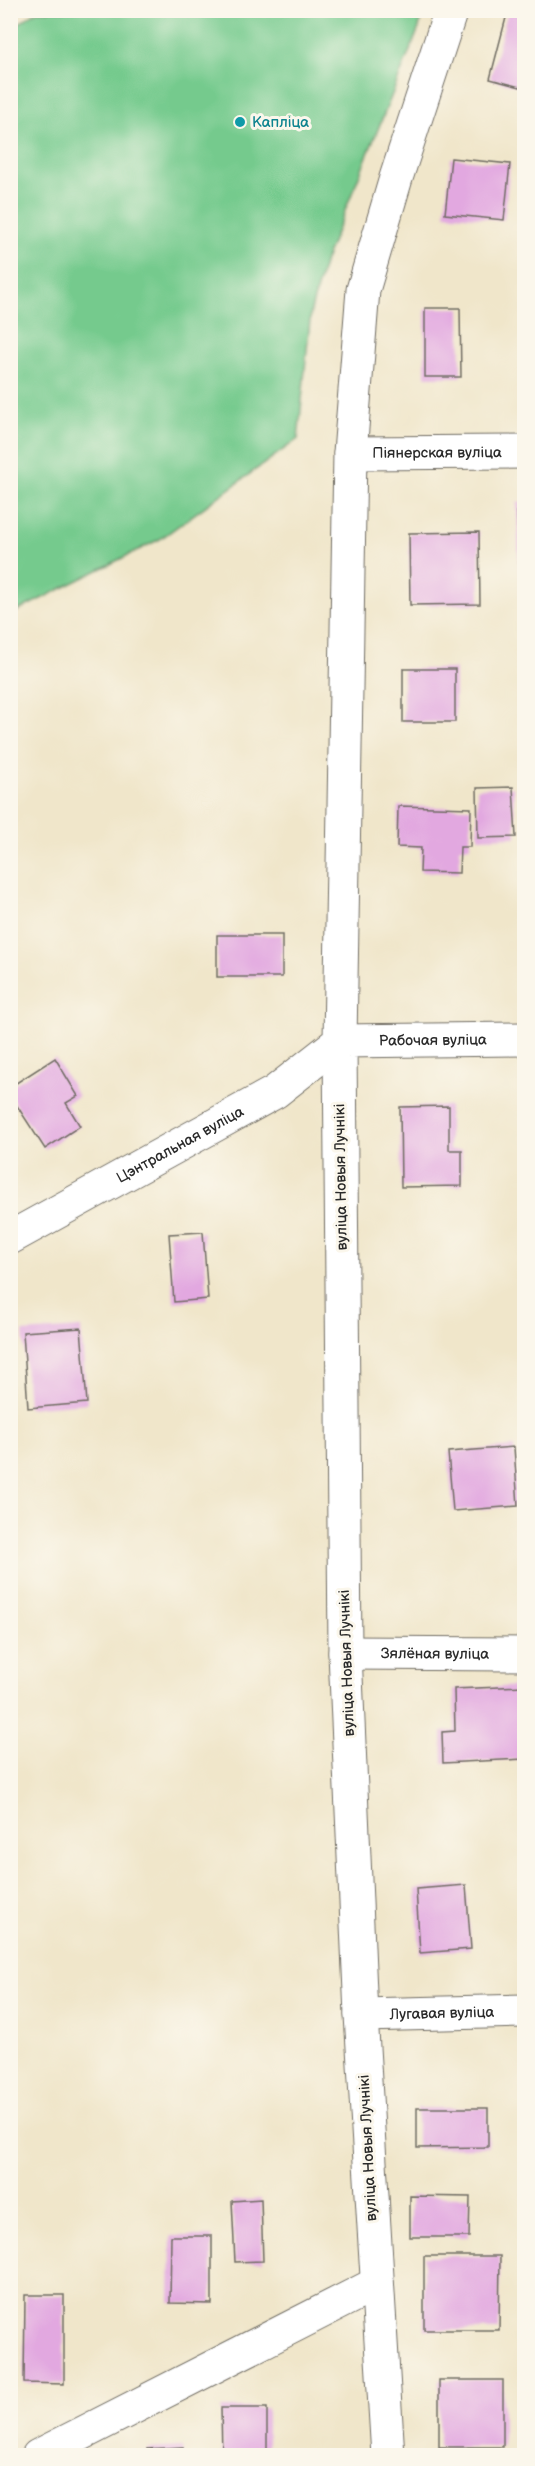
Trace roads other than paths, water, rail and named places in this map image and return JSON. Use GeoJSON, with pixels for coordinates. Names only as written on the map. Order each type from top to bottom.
{"type":"FeatureCollection","features":[{"type":"Feature","properties":{"kind":"street","name":"вуліца Новыя Лучнікі"},"geometry":{"type":"LineString","coordinates":[[388,2456],[361,2015],[345,1653],[340,1041],[350,453],[363,290],[396,178],[451,10]]}},
{"type":"Feature","properties":{"kind":"street","name":"Піянерская вуліца"},"geometry":{"type":"LineString","coordinates":[[350,453],[525,452]]}},
{"type":"Feature","properties":{"kind":"street","name":"Рабочая вуліца"},"geometry":{"type":"LineString","coordinates":[[340,1041],[525,1039]]}},
{"type":"Feature","properties":{"kind":"street","name":"Цэнтральная вуліца"},"geometry":{"type":"LineString","coordinates":[[10,1238],[275,1092],[340,1041]]}},
{"type":"Feature","properties":{"kind":"street","name":"Зялёная вуліца"},"geometry":{"type":"LineString","coordinates":[[345,1653],[525,1654]]}},
{"type":"Feature","properties":{"kind":"street","name":"Лугавая вуліца"},"geometry":{"type":"LineString","coordinates":[[361,2015],[525,2011]]}},
{"type":"Feature","properties":{"kind":"street"},"geometry":{"type":"LineString","coordinates":[[39,2456],[376,2284]]}},
{"type":"Feature","properties":{"kind":"place","name":"Капліца"},"geometry":{"type":"Point","coordinates":[240,122]}}]}
